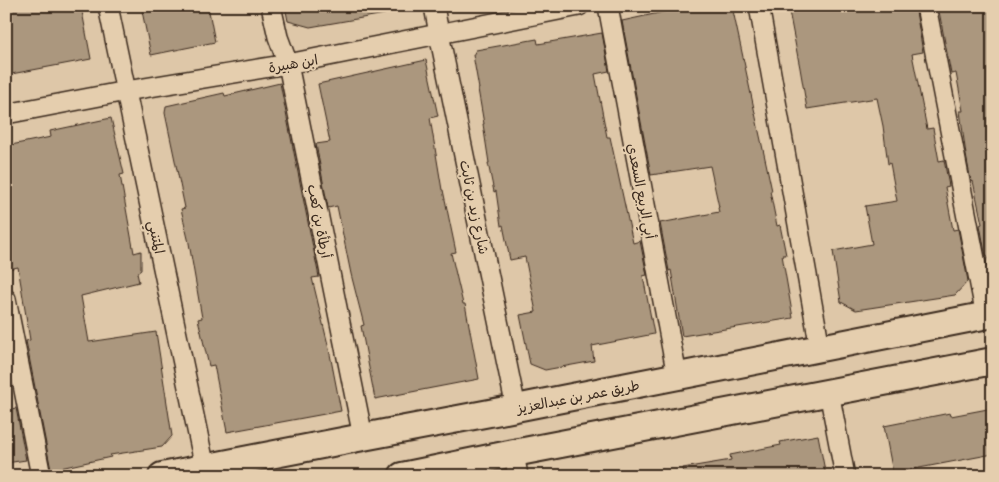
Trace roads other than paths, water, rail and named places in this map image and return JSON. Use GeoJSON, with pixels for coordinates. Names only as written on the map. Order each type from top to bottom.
{"type":"FeatureCollection","features":[{"type":"Feature","properties":{"kind":"main road","name":"طريق عمر بن عبدالعزيز"},"geometry":{"type":"LineString","coordinates":[[162,476],[989,315]]}},
{"type":"Feature","properties":{"kind":"main road"},"geometry":{"type":"LineString","coordinates":[[402,476],[516,464],[829,392],[993,361]]}},
{"type":"Feature","properties":{"kind":"street","name":"المتنبي"},"geometry":{"type":"LineString","coordinates":[[108,6],[205,468]]}},
{"type":"Feature","properties":{"kind":"street","name":"أرطأة بن كعب"},"geometry":{"type":"LineString","coordinates":[[271,6],[278,36],[288,64],[363,436]]}},
{"type":"Feature","properties":{"kind":"street","name":"شارع زيد بن ثابت"},"geometry":{"type":"LineString","coordinates":[[434,6],[516,408]]}},
{"type":"Feature","properties":{"kind":"street","name":"ابن هبيرة"},"geometry":{"type":"LineString","coordinates":[[6,114],[126,91],[288,64],[579,6]]}},
{"type":"Feature","properties":{"kind":"street","name":"أبي الربيع السعدي"},"geometry":{"type":"LineString","coordinates":[[608,6],[677,376]]}},
{"type":"Feature","properties":{"kind":"street"},"geometry":{"type":"LineString","coordinates":[[759,6],[820,348]]}},
{"type":"Feature","properties":{"kind":"street"},"geometry":{"type":"LineString","coordinates":[[926,6],[989,315]]}},
{"type":"Feature","properties":{"kind":"street"},"geometry":{"type":"LineString","coordinates":[[6,299],[41,476]]}},
{"type":"Feature","properties":{"kind":"street"},"geometry":{"type":"LineString","coordinates":[[829,392],[845,476]]}}]}
